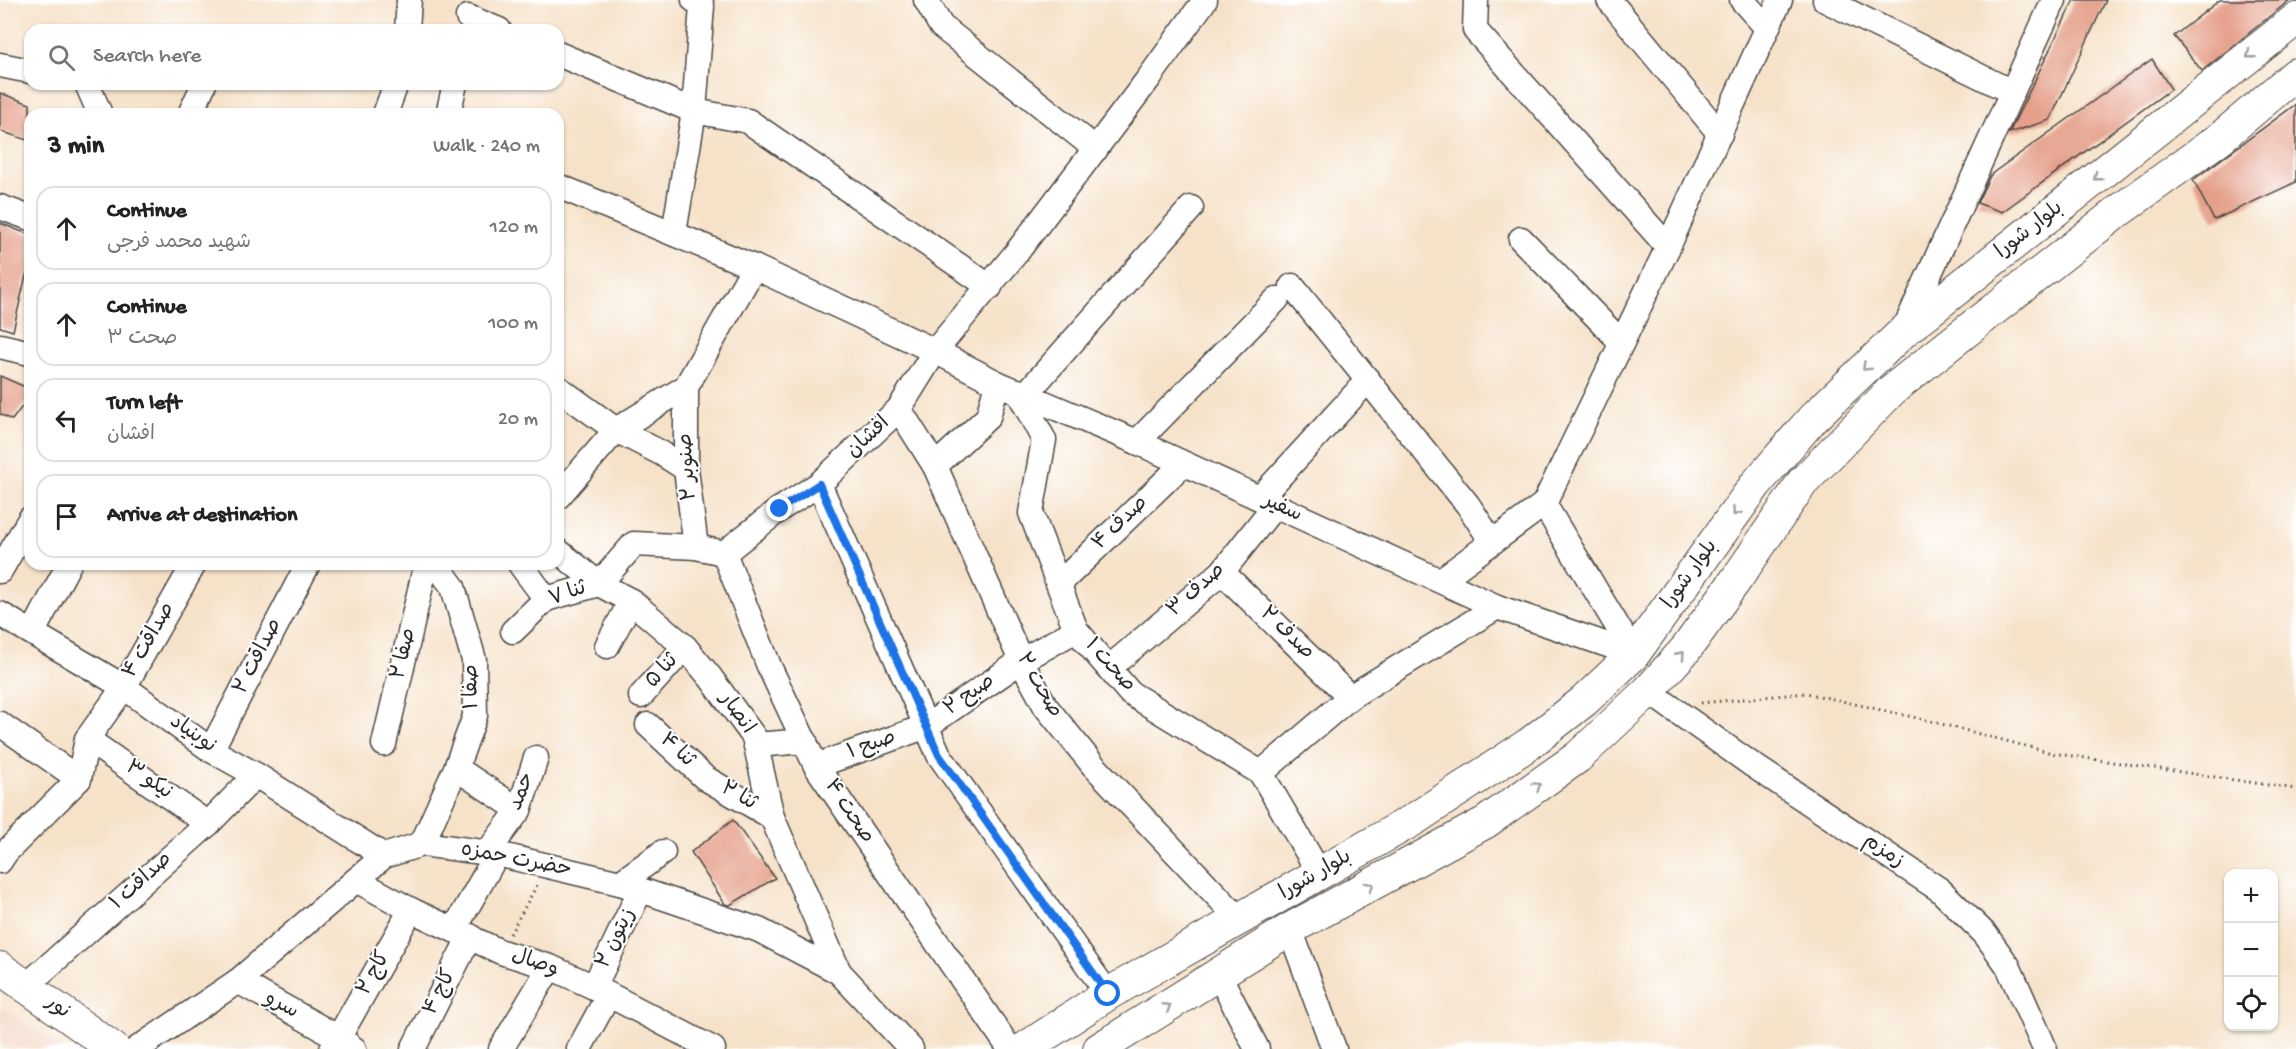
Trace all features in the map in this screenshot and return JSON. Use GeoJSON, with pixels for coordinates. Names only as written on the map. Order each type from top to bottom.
{"type":"FeatureCollection","features":[{"type":"Feature","properties":{"kind":"main road","name":"بلوار شورا"},"geometry":{"type":"LineString","coordinates":[[1024,1049],[1108,994],[1413,820],[1529,744],[1584,702],[1634,654],[1756,484],[1813,418],[1903,332],[2296,19]]}},
{"type":"Feature","properties":{"kind":"main road","name":"بلوار شورا"},"geometry":{"type":"LineString","coordinates":[[1099,1049],[1133,1040],[1219,975],[1290,929],[1486,822],[1578,757],[1657,697],[1686,649],[1802,483],[1892,390],[2116,213],[2219,139],[2296,74]]}},
{"type":"Feature","properties":{"kind":"main road"},"geometry":{"type":"LineString","coordinates":[[2196,99],[2219,139]]}},
{"type":"Feature","properties":{"kind":"main road"},"geometry":{"type":"LineString","coordinates":[[1320,874],[1324,911]]}},
{"type":"Feature","properties":{"kind":"main road","name":"نور"},"geometry":{"type":"LineString","coordinates":[[0,968],[114,1049]]}},
{"type":"Feature","properties":{"kind":"street"},"geometry":{"type":"LineString","coordinates":[[407,24],[409,0]]}},
{"type":"Feature","properties":{"kind":"street"},"geometry":{"type":"LineString","coordinates":[[926,0],[940,26],[1096,149]]}},
{"type":"Feature","properties":{"kind":"street","name":"افشان"},"geometry":{"type":"LineString","coordinates":[[724,553],[780,509],[819,484],[899,410],[935,351],[990,287],[1206,0]]}},
{"type":"Feature","properties":{"kind":"street"},"geometry":{"type":"LineString","coordinates":[[1476,0],[1475,30],[1668,247]]}},
{"type":"Feature","properties":{"kind":"street"},"geometry":{"type":"LineString","coordinates":[[1609,0],[1720,134]]}},
{"type":"Feature","properties":{"kind":"street"},"geometry":{"type":"LineString","coordinates":[[1742,0],[1767,28]]}},
{"type":"Feature","properties":{"kind":"street"},"geometry":{"type":"LineString","coordinates":[[1441,580],[1544,504],[1668,247],[1780,0]]}},
{"type":"Feature","properties":{"kind":"street"},"geometry":{"type":"LineString","coordinates":[[1825,0],[2012,93]]}},
{"type":"Feature","properties":{"kind":"street"},"geometry":{"type":"LineString","coordinates":[[1903,332],[2054,0]]}},
{"type":"Feature","properties":{"kind":"street"},"geometry":{"type":"LineString","coordinates":[[674,233],[694,111],[700,2]]}},
{"type":"Feature","properties":{"kind":"street"},"geometry":{"type":"LineString","coordinates":[[470,16],[487,24]]}},
{"type":"Feature","properties":{"kind":"street"},"geometry":{"type":"LineString","coordinates":[[564,57],[694,111],[748,121],[990,287]]}},
{"type":"Feature","properties":{"kind":"street"},"geometry":{"type":"LineString","coordinates":[[0,65],[24,70]]}},
{"type":"Feature","properties":{"kind":"street"},"geometry":{"type":"LineString","coordinates":[[90,90],[97,108]]}},
{"type":"Feature","properties":{"kind":"street"},"geometry":{"type":"LineString","coordinates":[[193,108],[201,90]]}},
{"type":"Feature","properties":{"kind":"street"},"geometry":{"type":"LineString","coordinates":[[387,108],[394,90]]}},
{"type":"Feature","properties":{"kind":"street"},"geometry":{"type":"LineString","coordinates":[[449,108],[454,90]]}},
{"type":"Feature","properties":{"kind":"street","name":"سفیر"},"geometry":{"type":"LineString","coordinates":[[564,188],[754,267],[1014,390],[1137,442],[1497,607],[1634,654]]}},
{"type":"Feature","properties":{"kind":"street"},"geometry":{"type":"LineString","coordinates":[[0,207],[24,216]]}},
{"type":"Feature","properties":{"kind":"street"},"geometry":{"type":"LineString","coordinates":[[935,466],[988,417],[1191,208]]}},
{"type":"Feature","properties":{"kind":"street"},"geometry":{"type":"LineString","coordinates":[[1521,239],[1621,342]]}},
{"type":"Feature","properties":{"kind":"street"},"geometry":{"type":"LineString","coordinates":[[564,490],[616,430],[686,387],[754,267]]}},
{"type":"Feature","properties":{"kind":"street"},"geometry":{"type":"LineString","coordinates":[[1137,442],[1285,293],[1368,380],[1468,505],[1492,542]]}},
{"type":"Feature","properties":{"kind":"street"},"geometry":{"type":"LineString","coordinates":[[0,346],[24,347]]}},
{"type":"Feature","properties":{"kind":"street","name":"صدف ۳"},"geometry":{"type":"LineString","coordinates":[[1109,668],[1222,572],[1267,502],[1368,380]]}},
{"type":"Feature","properties":{"kind":"street","name":"صنوبر ۲"},"geometry":{"type":"LineString","coordinates":[[686,387],[686,469],[696,547]]}},
{"type":"Feature","properties":{"kind":"street","name":"صحت ۱"},"geometry":{"type":"LineString","coordinates":[[1014,390],[1044,440],[1031,513],[1076,630],[1130,693],[1261,772],[1320,874]]}},
{"type":"Feature","properties":{"kind":"street"},"geometry":{"type":"LineString","coordinates":[[564,392],[616,430],[661,453],[686,469]]}},
{"type":"Feature","properties":{"kind":"street","name":"صحت ۲"},"geometry":{"type":"LineString","coordinates":[[899,410],[935,466],[1021,661],[1046,707],[1093,765],[1239,919]]}},
{"type":"Feature","properties":{"kind":"street","name":"صدف ۴"},"geometry":{"type":"LineString","coordinates":[[1059,584],[1183,464]]}},
{"type":"Feature","properties":{"kind":"street"},"geometry":{"type":"LineString","coordinates":[[819,484],[939,755],[1108,994]]}},
{"type":"Feature","properties":{"kind":"street"},"geometry":{"type":"LineString","coordinates":[[1544,504],[1634,654]]}},
{"type":"Feature","properties":{"kind":"street"},"geometry":{"type":"LineString","coordinates":[[0,570],[24,529]]}},
{"type":"Feature","properties":{"kind":"street"},"geometry":{"type":"LineString","coordinates":[[598,584],[634,544],[696,547],[724,553]]}},
{"type":"Feature","properties":{"kind":"street","name":"صحت ۴"},"geometry":{"type":"LineString","coordinates":[[724,553],[769,666],[816,766],[1010,1049]]}},
{"type":"Feature","properties":{"kind":"street","name":"انصار"},"geometry":{"type":"LineString","coordinates":[[564,555],[598,584],[631,601],[685,647],[710,676],[754,737],[772,817],[839,972]]}},
{"type":"Feature","properties":{"kind":"street"},"geometry":{"type":"LineString","coordinates":[[33,632],[66,570]]}},
{"type":"Feature","properties":{"kind":"street","name":"صداقت ۴"},"geometry":{"type":"LineString","coordinates":[[87,739],[124,687],[191,570]]}},
{"type":"Feature","properties":{"kind":"street","name":"صداقت ۲"},"geometry":{"type":"LineString","coordinates":[[211,750],[305,570]]}},
{"type":"Feature","properties":{"kind":"street","name":"صفا ۲"},"geometry":{"type":"LineString","coordinates":[[384,744],[425,570]]}},
{"type":"Feature","properties":{"kind":"street","name":"صفا ۱"},"geometry":{"type":"LineString","coordinates":[[422,844],[456,768],[475,716],[474,660],[453,587],[440,570]]}},
{"type":"Feature","properties":{"kind":"street"},"geometry":{"type":"LineString","coordinates":[[524,570],[546,599]]}},
{"type":"Feature","properties":{"kind":"street","name":"صدف ۲"},"geometry":{"type":"LineString","coordinates":[[1222,572],[1350,697]]}},
{"type":"Feature","properties":{"kind":"street","name":"ثنا ۷"},"geometry":{"type":"LineString","coordinates":[[513,632],[546,599],[598,584]]}},
{"type":"Feature","properties":{"kind":"street"},"geometry":{"type":"LineString","coordinates":[[607,646],[631,601]]}},
{"type":"Feature","properties":{"kind":"street"},"geometry":{"type":"LineString","coordinates":[[1261,772],[1350,697],[1497,607]]}},
{"type":"Feature","properties":{"kind":"street","name":"نوبنیاد"},"geometry":{"type":"LineString","coordinates":[[0,614],[124,687],[211,750],[256,775],[384,856]]}},
{"type":"Feature","properties":{"kind":"street","name":"صبح ۲"},"geometry":{"type":"LineString","coordinates":[[927,726],[1021,661],[1076,630]]}},
{"type":"Feature","properties":{"kind":"street","name":"ثنا ۵"},"geometry":{"type":"LineString","coordinates":[[641,696],[685,647]]}},
{"type":"Feature","properties":{"kind":"street","name":"زمزم"},"geometry":{"type":"LineString","coordinates":[[1657,697],[1751,764],[1940,890],[1986,934],[2008,966],[2045,1049]]}},
{"type":"Feature","properties":{"kind":"street"},"geometry":{"type":"LineString","coordinates":[[0,724],[79,779]]}},
{"type":"Feature","properties":{"kind":"street","name":"ثنا ۴"},"geometry":{"type":"LineString","coordinates":[[648,725],[705,778]]}},
{"type":"Feature","properties":{"kind":"street","name":"صبح ۱"},"geometry":{"type":"LineString","coordinates":[[816,766],[927,726]]}},
{"type":"Feature","properties":{"kind":"street"},"geometry":{"type":"LineString","coordinates":[[2,853],[79,779],[87,739]]}},
{"type":"Feature","properties":{"kind":"street","name":"نیکو ۳"},"geometry":{"type":"LineString","coordinates":[[87,739],[208,824]]}},
{"type":"Feature","properties":{"kind":"street"},"geometry":{"type":"LineString","coordinates":[[756,745],[804,741]]}},
{"type":"Feature","properties":{"kind":"street","name":"حمد"},"geometry":{"type":"LineString","coordinates":[[462,933],[492,854],[519,810],[536,758]]}},
{"type":"Feature","properties":{"kind":"street"},"geometry":{"type":"LineString","coordinates":[[456,768],[519,810]]}},
{"type":"Feature","properties":{"kind":"street","name":"صداقت ۱"},"geometry":{"type":"LineString","coordinates":[[26,986],[208,824],[256,775]]}},
{"type":"Feature","properties":{"kind":"street","name":"ثنا ۲"},"geometry":{"type":"LineString","coordinates":[[705,778],[772,817]]}},
{"type":"Feature","properties":{"kind":"street","name":"حضرت حمزه"},"geometry":{"type":"LineString","coordinates":[[137,1049],[238,981],[384,856],[422,844],[492,854],[630,887],[759,930],[839,972],[911,1049]]}},
{"type":"Feature","properties":{"kind":"street"},"geometry":{"type":"LineString","coordinates":[[630,887],[663,852]]}},
{"type":"Feature","properties":{"kind":"street","name":"وصال"},"geometry":{"type":"LineString","coordinates":[[356,880],[411,910],[501,952],[550,967],[601,991],[685,1042],[713,1049]]}},
{"type":"Feature","properties":{"kind":"street","name":"زیتون ۲"},"geometry":{"type":"LineString","coordinates":[[579,1049],[601,991],[630,887]]}},
{"type":"Feature","properties":{"kind":"street","name":"کاج ۲"},"geometry":{"type":"LineString","coordinates":[[342,1045],[411,910]]}},
{"type":"Feature","properties":{"kind":"street"},"geometry":{"type":"LineString","coordinates":[[1290,929],[1334,1049]]}},
{"type":"Feature","properties":{"kind":"street","name":"کاج ۴"},"geometry":{"type":"LineString","coordinates":[[413,1049],[462,933]]}},
{"type":"Feature","properties":{"kind":"street"},"geometry":{"type":"LineString","coordinates":[[501,1049],[550,967]]}},
{"type":"Feature","properties":{"kind":"street"},"geometry":{"type":"LineString","coordinates":[[1219,975],[1257,1049]]}},
{"type":"Feature","properties":{"kind":"street","name":"سرو"},"geometry":{"type":"LineString","coordinates":[[238,981],[342,1045]]}},
{"type":"Feature","properties":{"kind":"path"},"geometry":{"type":"LineString","coordinates":[[1657,697],[1685,704],[1806,693],[1926,720],[2052,753],[2296,789]]}},
{"type":"Feature","properties":{"kind":"path"},"geometry":{"type":"LineString","coordinates":[[501,952],[547,866]]}},
{"type":"Feature","properties":{"kind":"shaded area"},"geometry":{"type":"Polygon","coordinates":[[[0,1007],[65,1049],[0,1049],[0,1007]]]}},
{"type":"Feature","properties":{"kind":"building"},"geometry":{"type":"Polygon","coordinates":[[[2074,0],[2106,0],[2050,120],[2009,133],[2074,0]]]}},
{"type":"Feature","properties":{"kind":"building"},"geometry":{"type":"Polygon","coordinates":[[[2220,0],[2290,0],[2202,71],[2174,36],[2220,0]]]}},
{"type":"Feature","properties":{"kind":"building"},"geometry":{"type":"Polygon","coordinates":[[[2152,59],[2171,89],[2002,212],[1977,203],[1994,172],[2152,59]]]}},
{"type":"Feature","properties":{"kind":"building"},"geometry":{"type":"Polygon","coordinates":[[[0,93],[30,104],[30,108],[24,108],[24,139],[0,131],[0,93]]]}},
{"type":"Feature","properties":{"kind":"building"},"geometry":{"type":"Polygon","coordinates":[[[2296,104],[2296,182],[2214,220],[2193,180],[2296,104]]]}},
{"type":"Feature","properties":{"kind":"building"},"geometry":{"type":"Polygon","coordinates":[[[0,223],[24,233],[24,284],[13,331],[0,327],[0,223]]]}},
{"type":"Feature","properties":{"kind":"building"},"geometry":{"type":"Polygon","coordinates":[[[0,376],[24,386],[24,404],[12,420],[0,414],[0,376]]]}},
{"type":"Feature","properties":{"kind":"building"},"geometry":{"type":"Polygon","coordinates":[[[733,820],[775,878],[730,905],[725,904],[691,852],[733,820]]]}},
{"type":"Feature","properties":{"kind":"route"},"geometry":{"type":"LineString","coordinates":[[780,509],[819,484],[939,755],[1108,994]]}}]}
